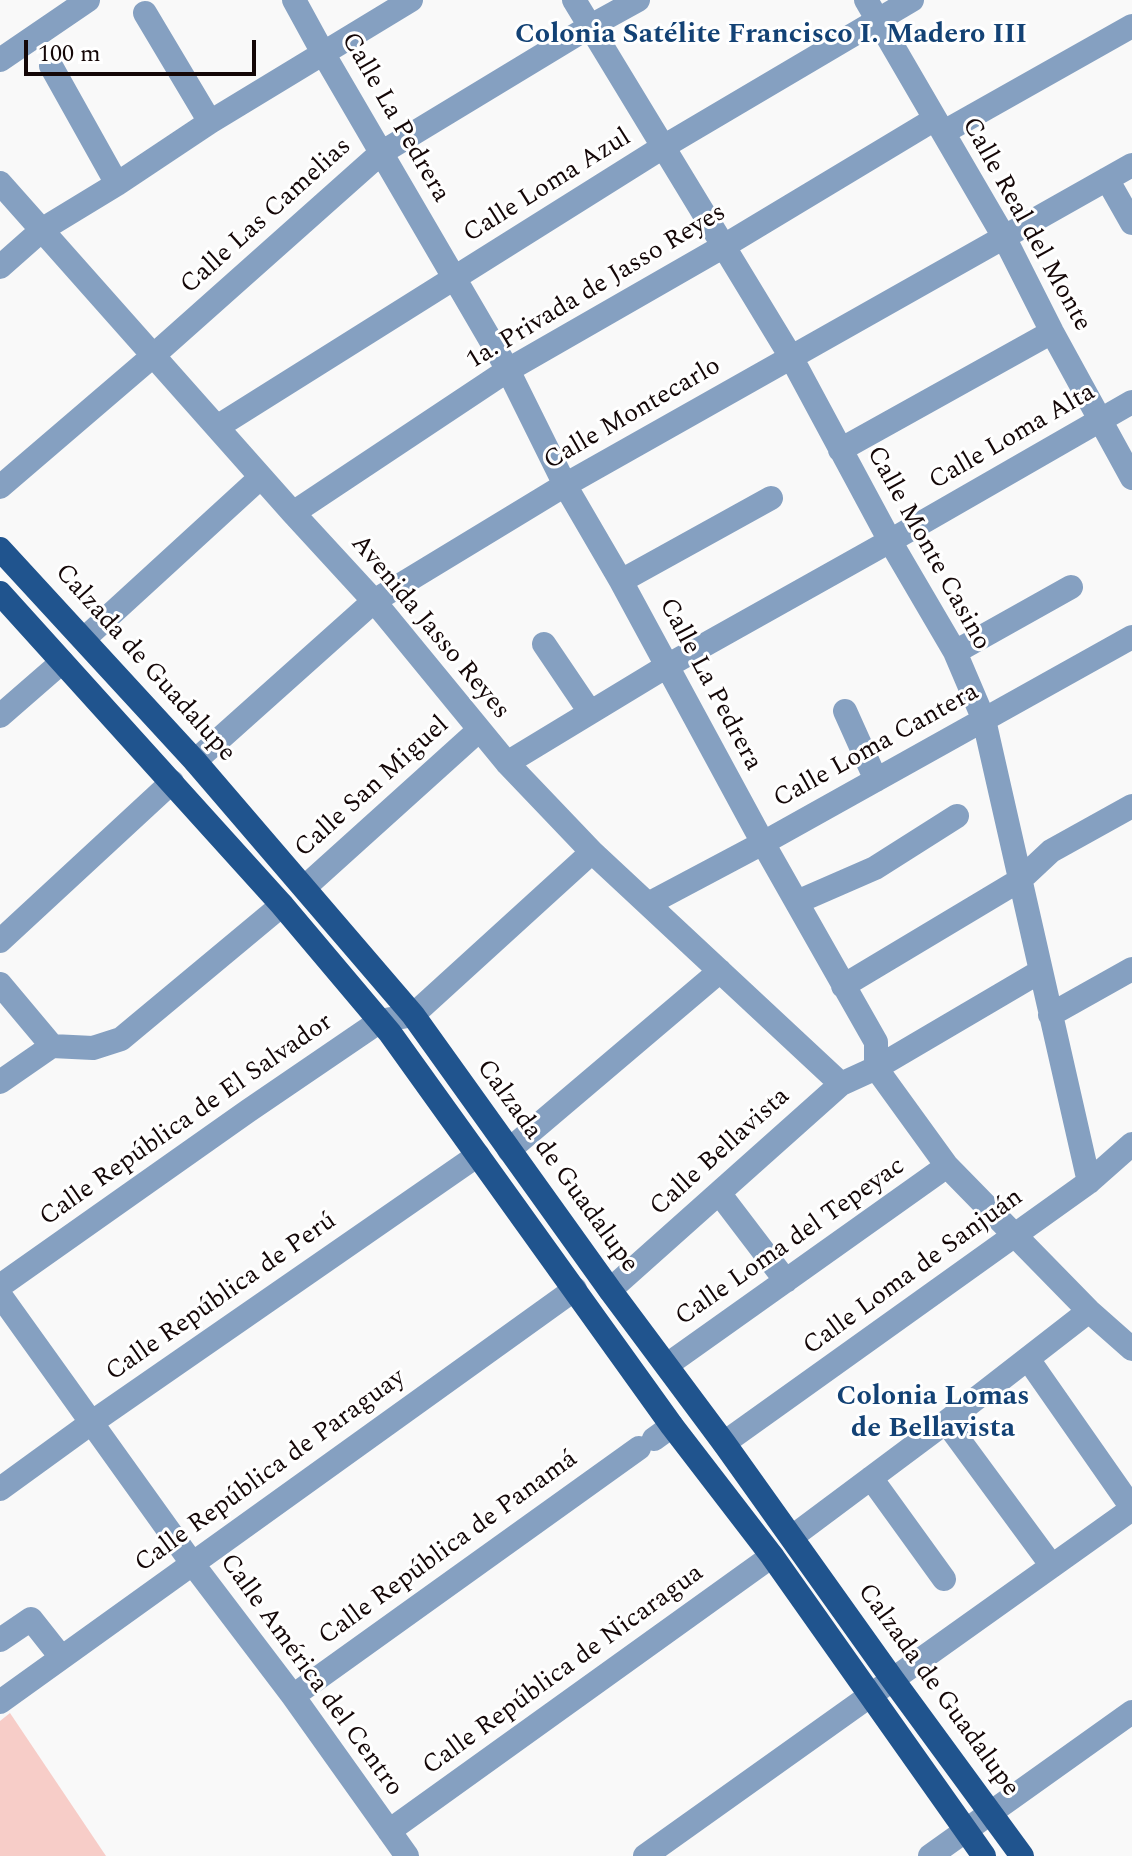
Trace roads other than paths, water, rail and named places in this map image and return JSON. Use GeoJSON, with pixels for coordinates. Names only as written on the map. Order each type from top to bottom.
{"type":"FeatureCollection","features":[{"type":"Feature","properties":{"kind":"main road","name":"Calzada de Guadalupe"},"geometry":{"type":"LineString","coordinates":[[0,549],[195,761],[413,1015],[1022,1856]]}},
{"type":"Feature","properties":{"kind":"main road"},"geometry":{"type":"LineString","coordinates":[[0,593],[282,905],[380,1021],[575,1289],[655,1438],[772,1556],[984,1856]]}},
{"type":"Feature","properties":{"kind":"street"},"geometry":{"type":"LineString","coordinates":[[0,60],[88,0]]}},
{"type":"Feature","properties":{"kind":"street","name":"Calle La Pedrera"},"geometry":{"type":"LineString","coordinates":[[294,0],[508,370],[565,485],[876,1042],[876,1068],[947,1166],[1089,1311],[1132,1349]]}},
{"type":"Feature","properties":{"kind":"street"},"geometry":{"type":"LineString","coordinates":[[0,267],[43,229],[210,122],[411,0]]}},
{"type":"Feature","properties":{"kind":"street","name":"Calle Monte Casino"},"geometry":{"type":"LineString","coordinates":[[574,0],[791,357],[890,541],[955,652],[984,720],[1089,1182]]}},
{"type":"Feature","properties":{"kind":"street","name":"Calle Las Camelias"},"geometry":{"type":"LineString","coordinates":[[1,483],[154,355],[381,153],[638,0]]}},
{"type":"Feature","properties":{"kind":"street","name":"Calle Loma Azul"},"geometry":{"type":"LineString","coordinates":[[217,427],[663,147],[872,9],[912,0]]}},
{"type":"Feature","properties":{"kind":"street","name":"Calle Real del Monte"},"geometry":{"type":"LineString","coordinates":[[872,9],[1004,237],[1132,478]]}},
{"type":"Feature","properties":{"kind":"street"},"geometry":{"type":"LineString","coordinates":[[145,13],[210,122]]}},
{"type":"Feature","properties":{"kind":"street","name":"1a. Privada de Jasso Reyes"},"geometry":{"type":"LineString","coordinates":[[293,513],[508,370],[939,126],[1132,26]]}},
{"type":"Feature","properties":{"kind":"street"},"geometry":{"type":"LineString","coordinates":[[51,66],[117,184]]}},
{"type":"Feature","properties":{"kind":"street","name":"Calle Montecarlo"},"geometry":{"type":"LineString","coordinates":[[195,761],[374,601],[565,485],[1132,165]]}},
{"type":"Feature","properties":{"kind":"street"},"geometry":{"type":"LineString","coordinates":[[1107,179],[1132,223]]}},
{"type":"Feature","properties":{"kind":"street","name":"Avenida Jasso Reyes"},"geometry":{"type":"LineString","coordinates":[[0,183],[374,601],[507,763],[592,852],[841,1084]]}},
{"type":"Feature","properties":{"kind":"street"},"geometry":{"type":"LineString","coordinates":[[840,450],[1052,332]]}},
{"type":"Feature","properties":{"kind":"street","name":"Calle Loma Alta"},"geometry":{"type":"LineString","coordinates":[[507,763],[667,666],[1132,402]]}},
{"type":"Feature","properties":{"kind":"street"},"geometry":{"type":"LineString","coordinates":[[84,639],[261,477]]}},
{"type":"Feature","properties":{"kind":"street"},"geometry":{"type":"LineString","coordinates":[[621,581],[771,498]]}},
{"type":"Feature","properties":{"kind":"street"},"geometry":{"type":"LineString","coordinates":[[955,652],[1071,587]]}},
{"type":"Feature","properties":{"kind":"street","name":"Calle Loma Cantera"},"geometry":{"type":"LineString","coordinates":[[648,904],[1132,637]]}},
{"type":"Feature","properties":{"kind":"street"},"geometry":{"type":"LineString","coordinates":[[544,644],[590,712]]}},
{"type":"Feature","properties":{"kind":"street"},"geometry":{"type":"LineString","coordinates":[[0,716],[62,662]]}},
{"type":"Feature","properties":{"kind":"street"},"geometry":{"type":"LineString","coordinates":[[845,711],[876,780]]}},
{"type":"Feature","properties":{"kind":"street","name":"Calle San Miguel"},"geometry":{"type":"LineString","coordinates":[[305,887],[478,731]]}},
{"type":"Feature","properties":{"kind":"street"},"geometry":{"type":"LineString","coordinates":[[0,941],[172,782]]}},
{"type":"Feature","properties":{"kind":"street"},"geometry":{"type":"LineString","coordinates":[[843,986],[1020,880],[1051,851],[1132,806]]}},
{"type":"Feature","properties":{"kind":"street"},"geometry":{"type":"LineString","coordinates":[[797,902],[875,868],[957,816]]}},
{"type":"Feature","properties":{"kind":"street"},"geometry":{"type":"LineString","coordinates":[[413,1015],[592,852]]}},
{"type":"Feature","properties":{"kind":"street"},"geometry":{"type":"LineString","coordinates":[[0,1082],[52,1046],[93,1048],[121,1039],[282,905]]}},
{"type":"Feature","properties":{"kind":"street"},"geometry":{"type":"LineString","coordinates":[[1050,1015],[1132,969]]}},
{"type":"Feature","properties":{"kind":"street"},"geometry":{"type":"LineString","coordinates":[[509,1150],[720,971]]}},
{"type":"Feature","properties":{"kind":"street"},"geometry":{"type":"LineString","coordinates":[[876,1068],[1041,971]]}},
{"type":"Feature","properties":{"kind":"street"},"geometry":{"type":"LineString","coordinates":[[0,984],[52,1046]]}},
{"type":"Feature","properties":{"kind":"street","name":"Calle República de El Salvador"},"geometry":{"type":"LineString","coordinates":[[0,1286],[380,1021],[413,1015]]}},
{"type":"Feature","properties":{"kind":"street","name":"Calle Bellavista"},"geometry":{"type":"LineString","coordinates":[[610,1290],[841,1084],[876,1068]]}},
{"type":"Feature","properties":{"kind":"street","name":"Calle Loma de Sanjuán"},"geometry":{"type":"LineString","coordinates":[[724,1443],[1089,1182],[1132,1144]]}},
{"type":"Feature","properties":{"kind":"street","name":"Calle República de Perú"},"geometry":{"type":"LineString","coordinates":[[0,1489],[478,1155]]}},
{"type":"Feature","properties":{"kind":"street","name":"Calle Loma del Tepeyac"},"geometry":{"type":"LineString","coordinates":[[667,1365],[947,1166]]}},
{"type":"Feature","properties":{"kind":"street"},"geometry":{"type":"LineString","coordinates":[[719,1193],[786,1281]]}},
{"type":"Feature","properties":{"kind":"street","name":"Calle República de Paraguay"},"geometry":{"type":"LineString","coordinates":[[0,1702],[575,1289]]}},
{"type":"Feature","properties":{"kind":"street","name":"Calle América del Centro"},"geometry":{"type":"LineString","coordinates":[[0,1295],[407,1856]]}},
{"type":"Feature","properties":{"kind":"street"},"geometry":{"type":"LineString","coordinates":[[792,1537],[1089,1311]]}},
{"type":"Feature","properties":{"kind":"street"},"geometry":{"type":"LineString","coordinates":[[645,1856],[1132,1508],[1028,1359]]}},
{"type":"Feature","properties":{"kind":"street"},"geometry":{"type":"LineString","coordinates":[[946,1422],[1052,1566]]}},
{"type":"Feature","properties":{"kind":"street","name":"Calle República de Panamá"},"geometry":{"type":"LineString","coordinates":[[293,1696],[655,1438]]}},
{"type":"Feature","properties":{"kind":"street"},"geometry":{"type":"LineString","coordinates":[[871,1478],[944,1579]]}},
{"type":"Feature","properties":{"kind":"street","name":"Calle República de Nicaragua"},"geometry":{"type":"LineString","coordinates":[[389,1831],[772,1556]]}},
{"type":"Feature","properties":{"kind":"street"},"geometry":{"type":"LineString","coordinates":[[0,1640],[31,1619],[61,1657]]}},
{"type":"Feature","properties":{"kind":"street"},"geometry":{"type":"LineString","coordinates":[[930,1856],[1132,1712]]}},
{"type":"Feature","properties":{"kind":"district","name":"Colonia Satélite Francisco I. Madero III"},"geometry":{"type":"Point","coordinates":[771,37]}},
{"type":"Feature","properties":{"kind":"district","name":"Colonia Lomas de Bellavista"},"geometry":{"type":"Point","coordinates":[933,1415]}}]}
